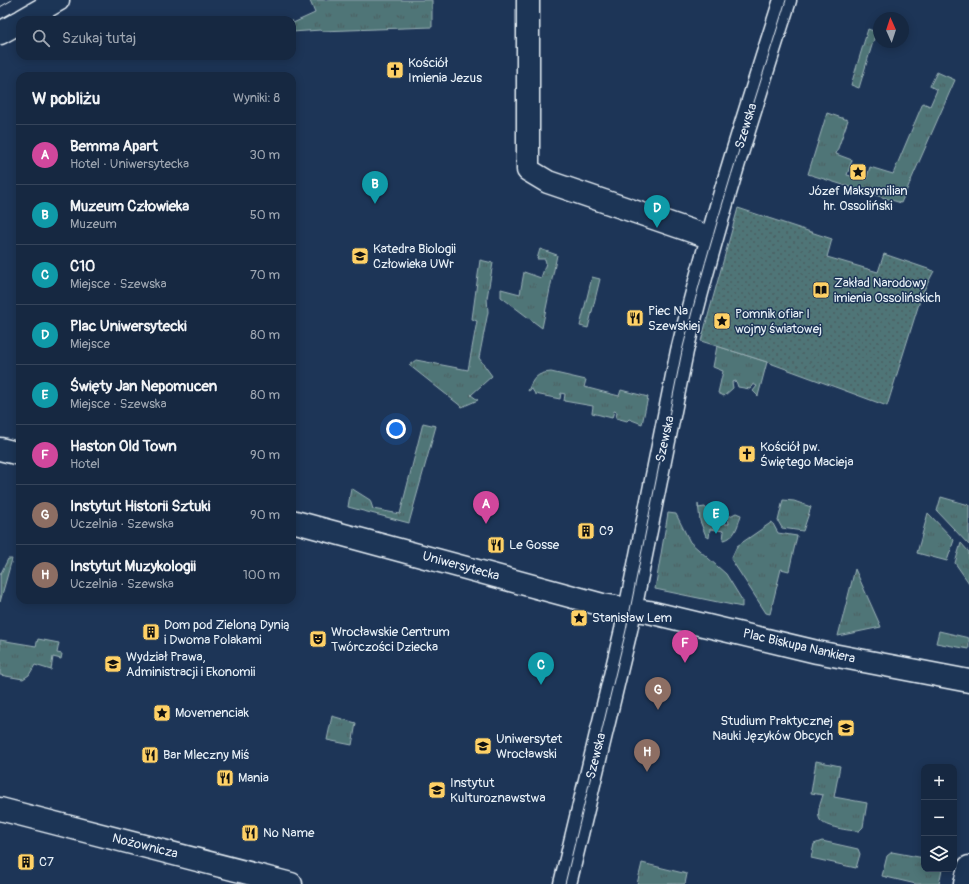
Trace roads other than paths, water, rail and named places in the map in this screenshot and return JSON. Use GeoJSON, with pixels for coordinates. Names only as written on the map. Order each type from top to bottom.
{"type":"FeatureCollection","features":[{"type":"Feature","properties":{"kind":"street"},"geometry":{"type":"LineString","coordinates":[[30,16],[58,0]]}},
{"type":"Feature","properties":{"kind":"street","name":"Szewska"},"geometry":{"type":"LineString","coordinates":[[565,884],[630,610],[682,351],[712,238],[785,0]]}},
{"type":"Feature","properties":{"kind":"street"},"geometry":{"type":"LineString","coordinates":[[528,10],[528,170],[548,182],[712,238]]}},
{"type":"Feature","properties":{"kind":"street"},"geometry":{"type":"LineString","coordinates":[[0,33],[16,24]]}},
{"type":"Feature","properties":{"kind":"street"},"geometry":{"type":"LineString","coordinates":[[0,449],[16,453]]}},
{"type":"Feature","properties":{"kind":"street","name":"Uniwersytecka"},"geometry":{"type":"LineString","coordinates":[[296,522],[603,605],[630,610]]}},
{"type":"Feature","properties":{"kind":"street","name":"Plac Biskupa Nankiera"},"geometry":{"type":"LineString","coordinates":[[630,610],[717,628],[833,655],[969,681]]}},
{"type":"Feature","properties":{"kind":"street","name":"Nożownicza"},"geometry":{"type":"LineString","coordinates":[[0,810],[291,884]]}},
{"type":"Feature","properties":{"kind":"street"},"geometry":{"type":"LineString","coordinates":[[965,884],[969,867]]}},
{"type":"Feature","properties":{"kind":"tram line"},"geometry":{"type":"LineString","coordinates":[[0,7],[12,0]]}},
{"type":"Feature","properties":{"kind":"tram line"},"geometry":{"type":"LineString","coordinates":[[565,884],[626,630],[682,351],[718,218],[786,0]]}},
{"type":"Feature","properties":{"kind":"place","name":"Kościół Imienia Jezus"},"geometry":{"type":"Point","coordinates":[395,70]}},
{"type":"Feature","properties":{"kind":"place","name":"Józef Maksymilian hr. Ossoliński"},"geometry":{"type":"Point","coordinates":[858,172]}},
{"type":"Feature","properties":{"kind":"place","name":"Muzeum Człowieka"},"geometry":{"type":"Point","coordinates":[375,204]}},
{"type":"Feature","properties":{"kind":"place","name":"Plac Uniwersytecki"},"geometry":{"type":"Point","coordinates":[657,228]}},
{"type":"Feature","properties":{"kind":"place","name":"Katedra Biologii Człowieka UWr"},"geometry":{"type":"Point","coordinates":[360,256]}},
{"type":"Feature","properties":{"kind":"place","name":"Zakład Narodowy imienia Ossolińskich"},"geometry":{"type":"Point","coordinates":[821,290]}},
{"type":"Feature","properties":{"kind":"place","name":"Piec Na Szewskiej"},"geometry":{"type":"Point","coordinates":[635,318]}},
{"type":"Feature","properties":{"kind":"place","name":"Pomnik ofiar I wojny światowej"},"geometry":{"type":"Point","coordinates":[722,321]}},
{"type":"Feature","properties":{"kind":"place","name":"Kościół pw. Świętego Macieja"},"geometry":{"type":"Point","coordinates":[747,454]}},
{"type":"Feature","properties":{"kind":"place","name":"Bemma Apart"},"geometry":{"type":"Point","coordinates":[486,524]}},
{"type":"Feature","properties":{"kind":"place","name":"C9"},"geometry":{"type":"Point","coordinates":[586,531]}},
{"type":"Feature","properties":{"kind":"place","name":"Święty Jan Nepomucen"},"geometry":{"type":"Point","coordinates":[716,534]}},
{"type":"Feature","properties":{"kind":"place","name":"Le Gosse"},"geometry":{"type":"Point","coordinates":[496,545]}},
{"type":"Feature","properties":{"kind":"place","name":"Stanisław Lem"},"geometry":{"type":"Point","coordinates":[579,618]}},
{"type":"Feature","properties":{"kind":"place","name":"Dom pod Zieloną Dynią i Dwoma Polakami"},"geometry":{"type":"Point","coordinates":[151,632]}},
{"type":"Feature","properties":{"kind":"place","name":"Wrocławskie Centrum Twórczości Dziecka"},"geometry":{"type":"Point","coordinates":[318,639]}},
{"type":"Feature","properties":{"kind":"place","name":"Haston Old Town"},"geometry":{"type":"Point","coordinates":[685,663]}},
{"type":"Feature","properties":{"kind":"place","name":"Wydział Prawa, Administracji i Ekonomii"},"geometry":{"type":"Point","coordinates":[113,664]}},
{"type":"Feature","properties":{"kind":"place","name":"C10"},"geometry":{"type":"Point","coordinates":[541,685]}},
{"type":"Feature","properties":{"kind":"place","name":"Instytut Historii Sztuki"},"geometry":{"type":"Point","coordinates":[658,710]}},
{"type":"Feature","properties":{"kind":"place","name":"Movemenciak"},"geometry":{"type":"Point","coordinates":[162,713]}},
{"type":"Feature","properties":{"kind":"place","name":"Studium Praktycznej Nauki Języków Obcych"},"geometry":{"type":"Point","coordinates":[846,728]}},
{"type":"Feature","properties":{"kind":"place","name":"Uniwersytet Wrocławski"},"geometry":{"type":"Point","coordinates":[483,746]}},
{"type":"Feature","properties":{"kind":"place","name":"Bar Mleczny Miś"},"geometry":{"type":"Point","coordinates":[150,755]}},
{"type":"Feature","properties":{"kind":"place","name":"Instytut Muzykologii"},"geometry":{"type":"Point","coordinates":[647,772]}},
{"type":"Feature","properties":{"kind":"place","name":"Mania"},"geometry":{"type":"Point","coordinates":[225,778]}},
{"type":"Feature","properties":{"kind":"place","name":"Instytut Kulturoznawstwa"},"geometry":{"type":"Point","coordinates":[437,790]}},
{"type":"Feature","properties":{"kind":"place","name":"No Name"},"geometry":{"type":"Point","coordinates":[250,833]}},
{"type":"Feature","properties":{"kind":"place","name":"C7"},"geometry":{"type":"Point","coordinates":[26,862]}}]}
